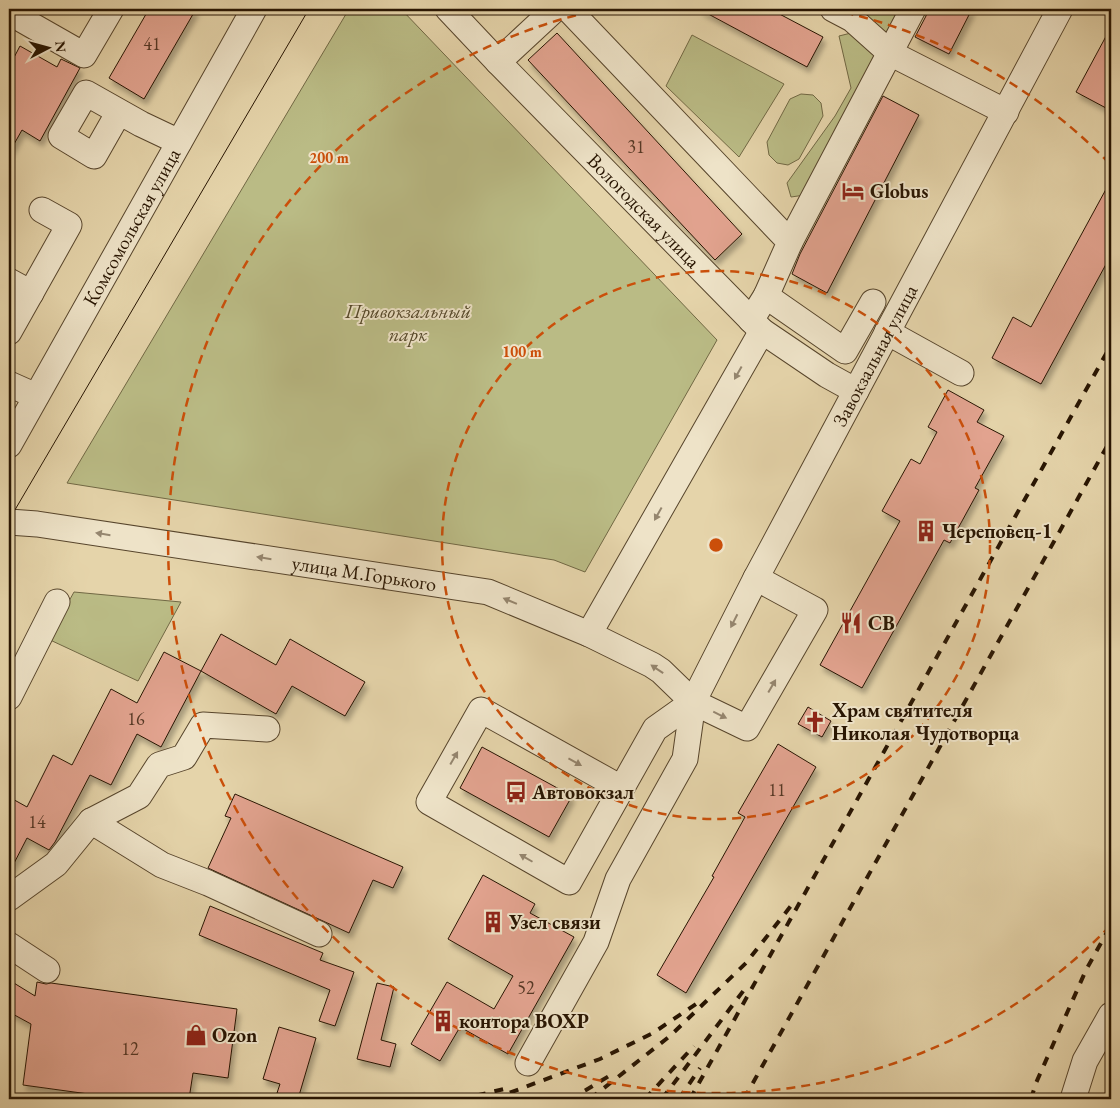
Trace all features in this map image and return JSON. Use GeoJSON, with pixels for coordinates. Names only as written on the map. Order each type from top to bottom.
{"type":"FeatureCollection","features":[{"type":"Feature","properties":{"kind":"street"},"geometry":{"type":"LineString","coordinates":[[12,14],[84,55],[111,9]]}},
{"type":"Feature","properties":{"kind":"street","name":"Комсомольская улица"},"geometry":{"type":"LineString","coordinates":[[9,445],[254,9]]}},
{"type":"Feature","properties":{"kind":"street","name":"Вологодская улица"},"geometry":{"type":"LineString","coordinates":[[448,9],[757,325],[826,375],[856,391]]}},
{"type":"Feature","properties":{"kind":"street"},"geometry":{"type":"LineString","coordinates":[[498,62],[555,9]]}},
{"type":"Feature","properties":{"kind":"street"},"geometry":{"type":"LineString","coordinates":[[568,9],[790,242]]}},
{"type":"Feature","properties":{"kind":"street"},"geometry":{"type":"LineString","coordinates":[[589,634],[757,325],[766,296],[790,242],[913,9]]}},
{"type":"Feature","properties":{"kind":"street","name":"Завокзальная улица"},"geometry":{"type":"LineString","coordinates":[[693,702],[756,578],[1060,9]]}},
{"type":"Feature","properties":{"kind":"street"},"geometry":{"type":"LineString","coordinates":[[848,12],[890,53],[1006,112]]}},
{"type":"Feature","properties":{"kind":"street"},"geometry":{"type":"LineString","coordinates":[[118,112],[179,142]]}},
{"type":"Feature","properties":{"kind":"street"},"geometry":{"type":"LineString","coordinates":[[9,332],[69,225],[42,210]]}},
{"type":"Feature","properties":{"kind":"street"},"geometry":{"type":"LineString","coordinates":[[9,281],[31,293]]}},
{"type":"Feature","properties":{"kind":"street"},"geometry":{"type":"LineString","coordinates":[[766,296],[845,351],[874,302]]}},
{"type":"Feature","properties":{"kind":"street"},"geometry":{"type":"LineString","coordinates":[[887,332],[961,373]]}},
{"type":"Feature","properties":{"kind":"street"},"geometry":{"type":"LineString","coordinates":[[9,384],[36,396]]}},
{"type":"Feature","properties":{"kind":"street","name":"улица М.Горького"},"geometry":{"type":"LineString","coordinates":[[9,522],[37,524],[488,592],[589,634],[661,670],[693,702],[747,728],[815,610],[756,578]]}},
{"type":"Feature","properties":{"kind":"street"},"geometry":{"type":"LineString","coordinates":[[9,697],[57,602]]}},
{"type":"Feature","properties":{"kind":"street"},"geometry":{"type":"LineString","coordinates":[[621,788],[481,710],[429,802],[569,882],[655,729],[693,702]]}},
{"type":"Feature","properties":{"kind":"street"},"geometry":{"type":"LineString","coordinates":[[528,1064],[596,942],[618,879],[685,760],[693,702]]}},
{"type":"Feature","properties":{"kind":"street"},"geometry":{"type":"LineString","coordinates":[[9,898],[56,864],[92,821],[139,796],[159,765],[184,757],[203,725],[267,729]]}},
{"type":"Feature","properties":{"kind":"street"},"geometry":{"type":"LineString","coordinates":[[92,821],[162,866],[208,883],[319,934]]}},
{"type":"Feature","properties":{"kind":"street"},"geometry":{"type":"LineString","coordinates":[[9,944],[47,970]]}},
{"type":"Feature","properties":{"kind":"street"},"geometry":{"type":"LineString","coordinates":[[1073,1099],[1085,1061],[1111,1016]]}},
{"type":"Feature","properties":{"kind":"green space","name":"Привокзальный парк"},"geometry":{"type":"Polygon","coordinates":[[[349,9],[401,9],[717,340],[585,572],[554,560],[67,483],[349,9]]]}},
{"type":"Feature","properties":{"kind":"green space"},"geometry":{"type":"Polygon","coordinates":[[[870,9],[902,9],[889,36],[865,17],[870,9]]]}},
{"type":"Feature","properties":{"kind":"green space"},"geometry":{"type":"Polygon","coordinates":[[[855,32],[876,52],[867,79],[805,195],[791,197],[787,183],[835,116],[851,88],[839,36],[855,32]]]}},
{"type":"Feature","properties":{"kind":"green space"},"geometry":{"type":"Polygon","coordinates":[[[692,35],[784,84],[739,157],[666,86],[692,35]]]}},
{"type":"Feature","properties":{"kind":"green space"},"geometry":{"type":"Polygon","coordinates":[[[801,94],[813,95],[821,103],[823,116],[799,159],[788,165],[777,163],[769,155],[767,142],[790,99],[801,94]]]}},
{"type":"Feature","properties":{"kind":"green space"},"geometry":{"type":"Polygon","coordinates":[[[74,592],[181,602],[138,681],[48,639],[74,592]]]}},
{"type":"Feature","properties":{"kind":"building"},"geometry":{"type":"Polygon","coordinates":[[[149,9],[196,9],[144,99],[109,78],[149,9]]]}},
{"type":"Feature","properties":{"kind":"building"},"geometry":{"type":"Polygon","coordinates":[[[699,9],[770,9],[823,37],[807,67],[699,9]]]}},
{"type":"Feature","properties":{"kind":"building"},"geometry":{"type":"Polygon","coordinates":[[[927,9],[972,9],[949,54],[915,37],[926,16],[927,9]]]}},
{"type":"Feature","properties":{"kind":"building"},"geometry":{"type":"Polygon","coordinates":[[[1111,27],[1111,99],[1106,108],[1076,92],[1111,27]]]}},
{"type":"Feature","properties":{"kind":"building"},"geometry":{"type":"Polygon","coordinates":[[[557,33],[742,234],[715,260],[528,60],[557,33]]]}},
{"type":"Feature","properties":{"kind":"building"},"geometry":{"type":"Polygon","coordinates":[[[20,46],[57,67],[61,59],[80,68],[40,141],[22,130],[9,153],[9,67],[20,46]]]}},
{"type":"Feature","properties":{"kind":"building"},"geometry":{"type":"Polygon","coordinates":[[[883,96],[919,115],[827,293],[792,274],[800,254],[883,96]]]}},
{"type":"Feature","properties":{"kind":"building"},"geometry":{"type":"Polygon","coordinates":[[[1111,180],[1111,255],[1041,384],[992,358],[1013,317],[1031,327],[1111,180]]]}},
{"type":"Feature","properties":{"kind":"building","name":"Череповец-1"},"geometry":{"type":"Polygon","coordinates":[[[948,390],[984,410],[977,422],[1004,436],[975,488],[979,490],[950,543],[944,540],[862,688],[820,665],[900,521],[882,511],[911,459],[920,464],[937,432],[928,427],[948,390]]]}},
{"type":"Feature","properties":{"kind":"building"},"geometry":{"type":"Polygon","coordinates":[[[221,634],[276,665],[290,639],[365,682],[345,716],[292,686],[276,714],[201,671],[221,634]]]}},
{"type":"Feature","properties":{"kind":"building"},"geometry":{"type":"Polygon","coordinates":[[[164,652],[201,671],[161,747],[137,734],[111,785],[90,775],[49,850],[27,838],[9,873],[9,797],[27,807],[53,755],[72,765],[111,689],[137,703],[164,652]]]}},
{"type":"Feature","properties":{"kind":"building","name":"Храм святителя Николая Чудотворца"},"geometry":{"type":"Polygon","coordinates":[[[808,707],[831,721],[822,737],[798,724],[808,707]]]}},
{"type":"Feature","properties":{"kind":"building"},"geometry":{"type":"Polygon","coordinates":[[[778,744],[816,767],[686,993],[657,975],[714,877],[712,876],[745,817],[738,813],[778,744]]]}},
{"type":"Feature","properties":{"kind":"building","name":"Автовокзал"},"geometry":{"type":"Polygon","coordinates":[[[482,747],[572,796],[549,837],[460,788],[482,747]]]}},
{"type":"Feature","properties":{"kind":"building"},"geometry":{"type":"Polygon","coordinates":[[[235,794],[403,867],[393,888],[373,880],[349,933],[208,868],[231,818],[225,816],[235,794]]]}},
{"type":"Feature","properties":{"kind":"building"},"geometry":{"type":"Polygon","coordinates":[[[483,875],[535,904],[530,913],[574,937],[508,1054],[460,1027],[440,1061],[411,1044],[447,982],[494,1009],[513,976],[448,939],[483,875]]]}},
{"type":"Feature","properties":{"kind":"building"},"geometry":{"type":"Polygon","coordinates":[[[210,906],[323,953],[320,960],[354,972],[335,1026],[319,1021],[330,990],[199,935],[210,906]]]}},
{"type":"Feature","properties":{"kind":"building"},"geometry":{"type":"Polygon","coordinates":[[[9,980],[35,996],[37,982],[237,1009],[228,1078],[193,1073],[189,1099],[125,1099],[23,1085],[31,1024],[9,1012],[9,980]]]}},
{"type":"Feature","properties":{"kind":"building"},"geometry":{"type":"Polygon","coordinates":[[[377,983],[394,987],[381,1040],[396,1044],[390,1067],[357,1059],[377,983]]]}},
{"type":"Feature","properties":{"kind":"building"},"geometry":{"type":"Polygon","coordinates":[[[279,1027],[316,1038],[298,1099],[277,1093],[280,1084],[263,1079],[279,1027]]]}},
{"type":"Feature","properties":{"kind":"tram line"},"geometry":{"type":"LineString","coordinates":[[9,520],[309,9]]}},
{"type":"Feature","properties":{"kind":"railway"},"geometry":{"type":"LineString","coordinates":[[690,1099],[1111,345]]}},
{"type":"Feature","properties":{"kind":"railway"},"geometry":{"type":"LineString","coordinates":[[744,1099],[1111,439]]}},
{"type":"Feature","properties":{"kind":"railway"},"geometry":{"type":"LineString","coordinates":[[590,1099],[670,1036],[746,963],[794,902]]}},
{"type":"Feature","properties":{"kind":"railway"},"geometry":{"type":"LineString","coordinates":[[1031,1099],[1036,1083],[1086,970],[1111,925]]}},
{"type":"Feature","properties":{"kind":"railway"},"geometry":{"type":"LineString","coordinates":[[662,1099],[747,986]]}},
{"type":"Feature","properties":{"kind":"railway"},"geometry":{"type":"LineString","coordinates":[[493,1099],[600,1059],[653,1033],[696,1004]]}},
{"type":"Feature","properties":{"kind":"railway"},"geometry":{"type":"LineString","coordinates":[[645,1099],[694,1046]]}},
{"type":"Feature","properties":{"kind":"railway"},"geometry":{"type":"LineString","coordinates":[[679,1099],[700,1068]]}},
{"type":"Feature","properties":{"kind":"railway"},"geometry":{"type":"LineString","coordinates":[[569,1099],[614,1073]]}},
{"type":"Feature","properties":{"kind":"railway"},"geometry":{"type":"LineString","coordinates":[[441,1099],[479,1095],[504,1089]]}},
{"type":"Feature","properties":{"kind":"railway"},"geometry":{"type":"LineString","coordinates":[[313,1097],[331,1099]]}},
{"type":"Feature","properties":{"kind":"place","name":"Globus"},"geometry":{"type":"Point","coordinates":[853,191]}},
{"type":"Feature","properties":{"kind":"place","name":"Череповец-1"},"geometry":{"type":"Point","coordinates":[926,531]}},
{"type":"Feature","properties":{"kind":"place","name":"СВ"},"geometry":{"type":"Point","coordinates":[851,623]}},
{"type":"Feature","properties":{"kind":"place","name":"Храм святителя Николая Чудотворца"},"geometry":{"type":"Point","coordinates":[815,722]}},
{"type":"Feature","properties":{"kind":"place","name":"Автовокзал"},"geometry":{"type":"Point","coordinates":[516,792]}},
{"type":"Feature","properties":{"kind":"place","name":"Узел связи"},"geometry":{"type":"Point","coordinates":[493,922]}},
{"type":"Feature","properties":{"kind":"place","name":"контора ВОХР"},"geometry":{"type":"Point","coordinates":[443,1021]}},
{"type":"Feature","properties":{"kind":"place","name":"Ozon"},"geometry":{"type":"Point","coordinates":[196,1035]}}]}
